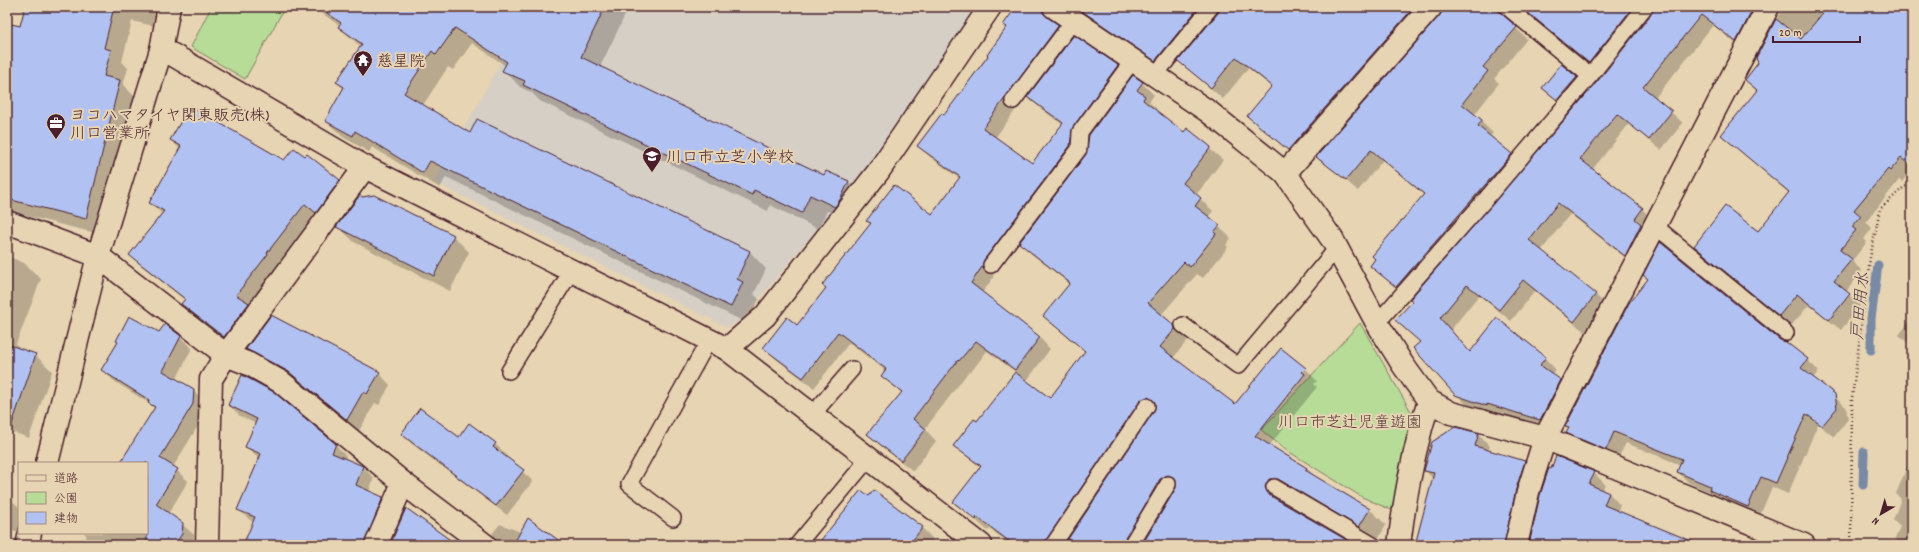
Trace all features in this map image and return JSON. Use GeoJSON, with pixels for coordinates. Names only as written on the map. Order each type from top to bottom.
{"type":"FeatureCollection","features":[{"type":"Feature","properties":{"kind":"street"},"geometry":{"type":"LineString","coordinates":[[47,462],[98,256],[161,50],[169,7]]}},
{"type":"Feature","properties":{"kind":"street"},"geometry":{"type":"LineString","coordinates":[[718,344],[765,316],[878,172],[990,7]]}},
{"type":"Feature","properties":{"kind":"street"},"geometry":{"type":"LineString","coordinates":[[1054,7],[1209,112],[1285,173],[1332,239],[1377,324],[1403,365],[1429,401],[1451,413],[1545,438],[1804,545]]}},
{"type":"Feature","properties":{"kind":"street"},"geometry":{"type":"LineString","coordinates":[[1285,173],[1431,7]]}},
{"type":"Feature","properties":{"kind":"street"},"geometry":{"type":"LineString","coordinates":[[1516,545],[1528,492],[1545,438],[1768,7]]}},
{"type":"Feature","properties":{"kind":"street"},"geometry":{"type":"LineString","coordinates":[[161,50],[173,55],[365,167],[718,344],[981,545]]}},
{"type":"Feature","properties":{"kind":"street"},"geometry":{"type":"LineString","coordinates":[[207,545],[211,379],[226,355],[365,167]]}},
{"type":"Feature","properties":{"kind":"street"},"geometry":{"type":"LineString","coordinates":[[7,222],[98,256],[226,355],[249,364],[281,382],[404,483],[485,545]]}},
{"type":"Feature","properties":{"kind":"street"},"geometry":{"type":"LineString","coordinates":[[1399,545],[1405,498],[1419,433],[1429,401]]}},
{"type":"Feature","properties":{"kind":"street"},"geometry":{"type":"LineString","coordinates":[[376,545],[404,483]]}},
{"type":"Feature","properties":{"kind":"street"},"geometry":{"type":"LineString","coordinates":[[27,545],[30,534]]}},
{"type":"Feature","properties":{"kind":"lane"},"geometry":{"type":"LineString","coordinates":[[1154,75],[1211,7]]}},
{"type":"Feature","properties":{"kind":"lane"},"geometry":{"type":"LineString","coordinates":[[1507,7],[1590,76]]}},
{"type":"Feature","properties":{"kind":"lane"},"geometry":{"type":"LineString","coordinates":[[1377,324],[1460,230],[1590,76],[1638,10]]}},
{"type":"Feature","properties":{"kind":"lane"},"geometry":{"type":"LineString","coordinates":[[1013,101],[1074,20]]}},
{"type":"Feature","properties":{"kind":"lane"},"geometry":{"type":"LineString","coordinates":[[991,265],[1079,149],[1080,132],[1133,60]]}},
{"type":"Feature","properties":{"kind":"lane"},"geometry":{"type":"LineString","coordinates":[[1655,226],[1786,333]]}},
{"type":"Feature","properties":{"kind":"lane"},"geometry":{"type":"LineString","coordinates":[[1183,325],[1238,366],[1337,248]]}},
{"type":"Feature","properties":{"kind":"lane"},"geometry":{"type":"LineString","coordinates":[[509,371],[572,270]]}},
{"type":"Feature","properties":{"kind":"lane"},"geometry":{"type":"LineString","coordinates":[[673,518],[629,484],[718,344]]}},
{"type":"Feature","properties":{"kind":"lane"},"geometry":{"type":"LineString","coordinates":[[812,415],[852,369]]}},
{"type":"Feature","properties":{"kind":"lane"},"geometry":{"type":"LineString","coordinates":[[1053,545],[1147,406]]}},
{"type":"Feature","properties":{"kind":"lane"},"geometry":{"type":"LineString","coordinates":[[797,545],[869,458]]}},
{"type":"Feature","properties":{"kind":"lane"},"geometry":{"type":"LineString","coordinates":[[1131,545],[1168,484]]}},
{"type":"Feature","properties":{"kind":"lane"},"geometry":{"type":"LineString","coordinates":[[1274,487],[1373,545]]}},
{"type":"Feature","properties":{"kind":"path"},"geometry":{"type":"LineString","coordinates":[[1851,545],[1852,398],[1870,258],[1880,209],[1904,187],[1912,184]]}},
{"type":"Feature","properties":{"kind":"shaded area","name":"川口市立芝小学校"},"geometry":{"type":"Polygon","coordinates":[[[532,7],[980,7],[872,164],[740,321],[727,327],[434,182],[532,7]]]}},
{"type":"Feature","properties":{"kind":"green space"},"geometry":{"type":"Polygon","coordinates":[[[211,7],[285,7],[245,79],[191,47],[211,7]]]}},
{"type":"Feature","properties":{"kind":"green space","name":"川口市芝辻児童遊園"},"geometry":{"type":"Polygon","coordinates":[[[1360,323],[1414,417],[1396,512],[1362,497],[1286,450],[1261,430],[1360,323]]]}},
{"type":"Feature","properties":{"kind":"building","name":"ヨコハマタイヤ関東販売(株) 川口営業所"},"geometry":{"type":"Polygon","coordinates":[[[25,7],[114,7],[104,48],[111,50],[104,76],[120,80],[86,219],[7,199],[7,23],[20,26],[25,7]]]}},
{"type":"Feature","properties":{"kind":"building"},"geometry":{"type":"Polygon","coordinates":[[[319,7],[605,7],[581,57],[824,175],[826,171],[849,181],[835,207],[810,195],[802,213],[754,190],[752,195],[523,85],[525,81],[502,71],[507,62],[455,28],[436,55],[432,51],[404,93],[470,133],[477,119],[750,251],[737,279],[743,282],[731,307],[430,161],[423,173],[355,131],[353,136],[325,121],[344,87],[336,82],[362,44],[338,27],[341,23],[319,7]]]}},
{"type":"Feature","properties":{"kind":"building"},"geometry":{"type":"Polygon","coordinates":[[[1016,7],[1042,7],[1043,13],[1059,25],[983,128],[1032,163],[1063,123],[1027,97],[1074,35],[1118,65],[1073,127],[1070,146],[984,260],[982,267],[971,283],[1040,337],[1015,370],[976,341],[959,361],[958,360],[913,419],[926,429],[901,461],[867,434],[902,392],[881,376],[886,369],[838,332],[803,378],[763,348],[787,317],[797,325],[826,288],[822,285],[871,223],[866,221],[894,185],[932,214],[960,177],[917,146],[942,113],[944,115],[988,56],[987,55],[1007,27],[1003,25],[1016,7]]]}},
{"type":"Feature","properties":{"kind":"building"},"geometry":{"type":"Polygon","coordinates":[[[1076,7],[1199,7],[1155,61],[1076,7]]]}},
{"type":"Feature","properties":{"kind":"building"},"geometry":{"type":"Polygon","coordinates":[[[1220,7],[1414,7],[1288,150],[1247,116],[1272,86],[1236,57],[1211,88],[1178,61],[1218,13],[1220,7]]]}},
{"type":"Feature","properties":{"kind":"building"},"geometry":{"type":"Polygon","coordinates":[[[1443,7],[1494,7],[1517,27],[1483,67],[1488,71],[1462,104],[1482,120],[1478,126],[1512,154],[1396,287],[1370,266],[1375,259],[1372,256],[1424,194],[1371,150],[1346,180],[1316,157],[1440,15],[1443,7]]]}},
{"type":"Feature","properties":{"kind":"building"},"geometry":{"type":"Polygon","coordinates":[[[1521,7],[1633,7],[1589,63],[1521,7]]]}},
{"type":"Feature","properties":{"kind":"building"},"geometry":{"type":"Polygon","coordinates":[[[1654,7],[1754,7],[1736,42],[1701,15],[1643,87],[1672,111],[1649,140],[1617,114],[1580,159],[1643,208],[1635,219],[1641,224],[1625,256],[1558,203],[1529,240],[1596,294],[1574,322],[1523,280],[1499,310],[1467,285],[1440,318],[1470,352],[1497,318],[1546,357],[1540,365],[1561,380],[1540,420],[1487,404],[1487,406],[1455,395],[1413,348],[1420,342],[1395,320],[1413,301],[1410,299],[1597,82],[1652,13],[1654,7]]]}},
{"type":"Feature","properties":{"kind":"building"},"geometry":{"type":"Polygon","coordinates":[[[1828,7],[1912,7],[1912,167],[1901,158],[1890,171],[1888,169],[1854,210],[1861,216],[1852,227],[1856,230],[1840,250],[1852,259],[1834,281],[1850,294],[1829,320],[1797,294],[1779,316],[1694,246],[1725,206],[1758,231],[1789,192],[1721,135],[1757,90],[1745,80],[1758,63],[1756,58],[1776,19],[1801,39],[1828,7]]]}},
{"type":"Feature","properties":{"kind":"building"},"geometry":{"type":"Polygon","coordinates":[[[1561,64],[1577,77],[1557,100],[1542,88],[1561,64]]]}},
{"type":"Feature","properties":{"kind":"building"},"geometry":{"type":"Polygon","coordinates":[[[1133,75],[1143,82],[1137,90],[1145,96],[1143,100],[1184,132],[1187,128],[1211,147],[1183,183],[1201,198],[1195,206],[1220,225],[1214,232],[1216,234],[1190,267],[1184,262],[1148,303],[1174,325],[1175,329],[1160,347],[1235,404],[1281,348],[1306,368],[1302,372],[1305,374],[1255,436],[1307,468],[1305,470],[1370,509],[1359,527],[1278,479],[1269,479],[1265,487],[1269,495],[1350,542],[1349,545],[1142,545],[1176,488],[1176,479],[1168,475],[1160,479],[1122,545],[1075,545],[1068,539],[1154,411],[1155,402],[1148,397],[1140,401],[1044,545],[1014,545],[977,517],[976,520],[953,502],[981,466],[953,446],[974,419],[977,421],[1015,372],[1050,398],[1085,351],[1043,316],[1070,283],[1019,243],[1086,154],[1089,135],[1133,75]]]}},
{"type":"Feature","properties":{"kind":"building"},"geometry":{"type":"Polygon","coordinates":[[[190,106],[284,160],[294,148],[305,156],[307,154],[340,180],[316,213],[305,204],[267,253],[268,254],[236,295],[249,303],[224,337],[181,304],[185,299],[129,255],[164,211],[149,203],[181,146],[170,140],[190,106]]]}},
{"type":"Feature","properties":{"kind":"building"},"geometry":{"type":"Polygon","coordinates":[[[360,195],[362,197],[374,195],[454,235],[434,276],[336,227],[360,195]]]}},
{"type":"Feature","properties":{"kind":"building"},"geometry":{"type":"Polygon","coordinates":[[[1660,242],[1780,340],[1786,342],[1808,359],[1801,368],[1835,394],[1837,408],[1822,426],[1806,414],[1776,483],[1761,477],[1748,507],[1709,490],[1710,486],[1677,472],[1682,459],[1614,432],[1606,450],[1566,433],[1569,428],[1565,427],[1629,303],[1648,279],[1643,275],[1660,242]]]}},
{"type":"Feature","properties":{"kind":"building"},"geometry":{"type":"Polygon","coordinates":[[[271,315],[380,372],[367,394],[363,392],[347,420],[289,372],[246,349],[271,315]]]}},
{"type":"Feature","properties":{"kind":"building"},"geometry":{"type":"Polygon","coordinates":[[[129,316],[159,332],[165,324],[181,336],[163,371],[194,389],[193,404],[160,458],[178,469],[156,504],[183,523],[182,534],[174,545],[147,545],[148,462],[121,462],[155,407],[148,403],[149,400],[101,370],[118,342],[116,341],[129,316]]]}},
{"type":"Feature","properties":{"kind":"building"},"geometry":{"type":"Polygon","coordinates":[[[7,344],[36,354],[11,427],[7,426],[7,344]]]}},
{"type":"Feature","properties":{"kind":"building"},"geometry":{"type":"Polygon","coordinates":[[[242,375],[274,392],[336,444],[332,453],[363,466],[356,485],[383,497],[364,545],[243,545],[255,517],[237,510],[261,454],[245,447],[257,419],[228,405],[242,375]]]}},
{"type":"Feature","properties":{"kind":"building"},"geometry":{"type":"Polygon","coordinates":[[[420,408],[459,437],[469,423],[496,443],[493,447],[524,470],[496,506],[401,434],[420,408]]]}},
{"type":"Feature","properties":{"kind":"building"},"geometry":{"type":"Polygon","coordinates":[[[1455,427],[1479,433],[1475,446],[1525,461],[1516,489],[1504,545],[1415,545],[1434,473],[1424,471],[1432,442],[1455,427]]]}},
{"type":"Feature","properties":{"kind":"building"},"geometry":{"type":"Polygon","coordinates":[[[1556,456],[1595,472],[1589,484],[1609,493],[1604,505],[1701,545],[1529,545],[1540,495],[1549,468],[1551,469],[1556,456]]]}},
{"type":"Feature","properties":{"kind":"building"},"geometry":{"type":"Polygon","coordinates":[[[861,490],[869,496],[874,490],[923,527],[909,545],[817,545],[861,490]]]}},
{"type":"Feature","properties":{"kind":"building"},"geometry":{"type":"Polygon","coordinates":[[[406,508],[457,545],[390,545],[406,508]]]}},
{"type":"Feature","properties":{"kind":"building"},"geometry":{"type":"Polygon","coordinates":[[[528,518],[565,545],[513,545],[528,518]]]}},
{"type":"Feature","properties":{"kind":"waterway","name":"戸田用水"},"geometry":{"type":"LineString","coordinates":[[1871,350],[1871,319],[1878,265]]}},
{"type":"Feature","properties":{"kind":"waterway","name":"戸田用水"},"geometry":{"type":"LineString","coordinates":[[1863,485],[1864,452]]}},
{"type":"Feature","properties":{"kind":"place","name":"慈星院"},"geometry":{"type":"Point","coordinates":[363,77]}},
{"type":"Feature","properties":{"kind":"place","name":"ヨコハマタイヤ関東販売(株) 川口営業所"},"geometry":{"type":"Point","coordinates":[56,140]}},
{"type":"Feature","properties":{"kind":"place","name":"川口市立芝小学校"},"geometry":{"type":"Point","coordinates":[652,173]}}]}
